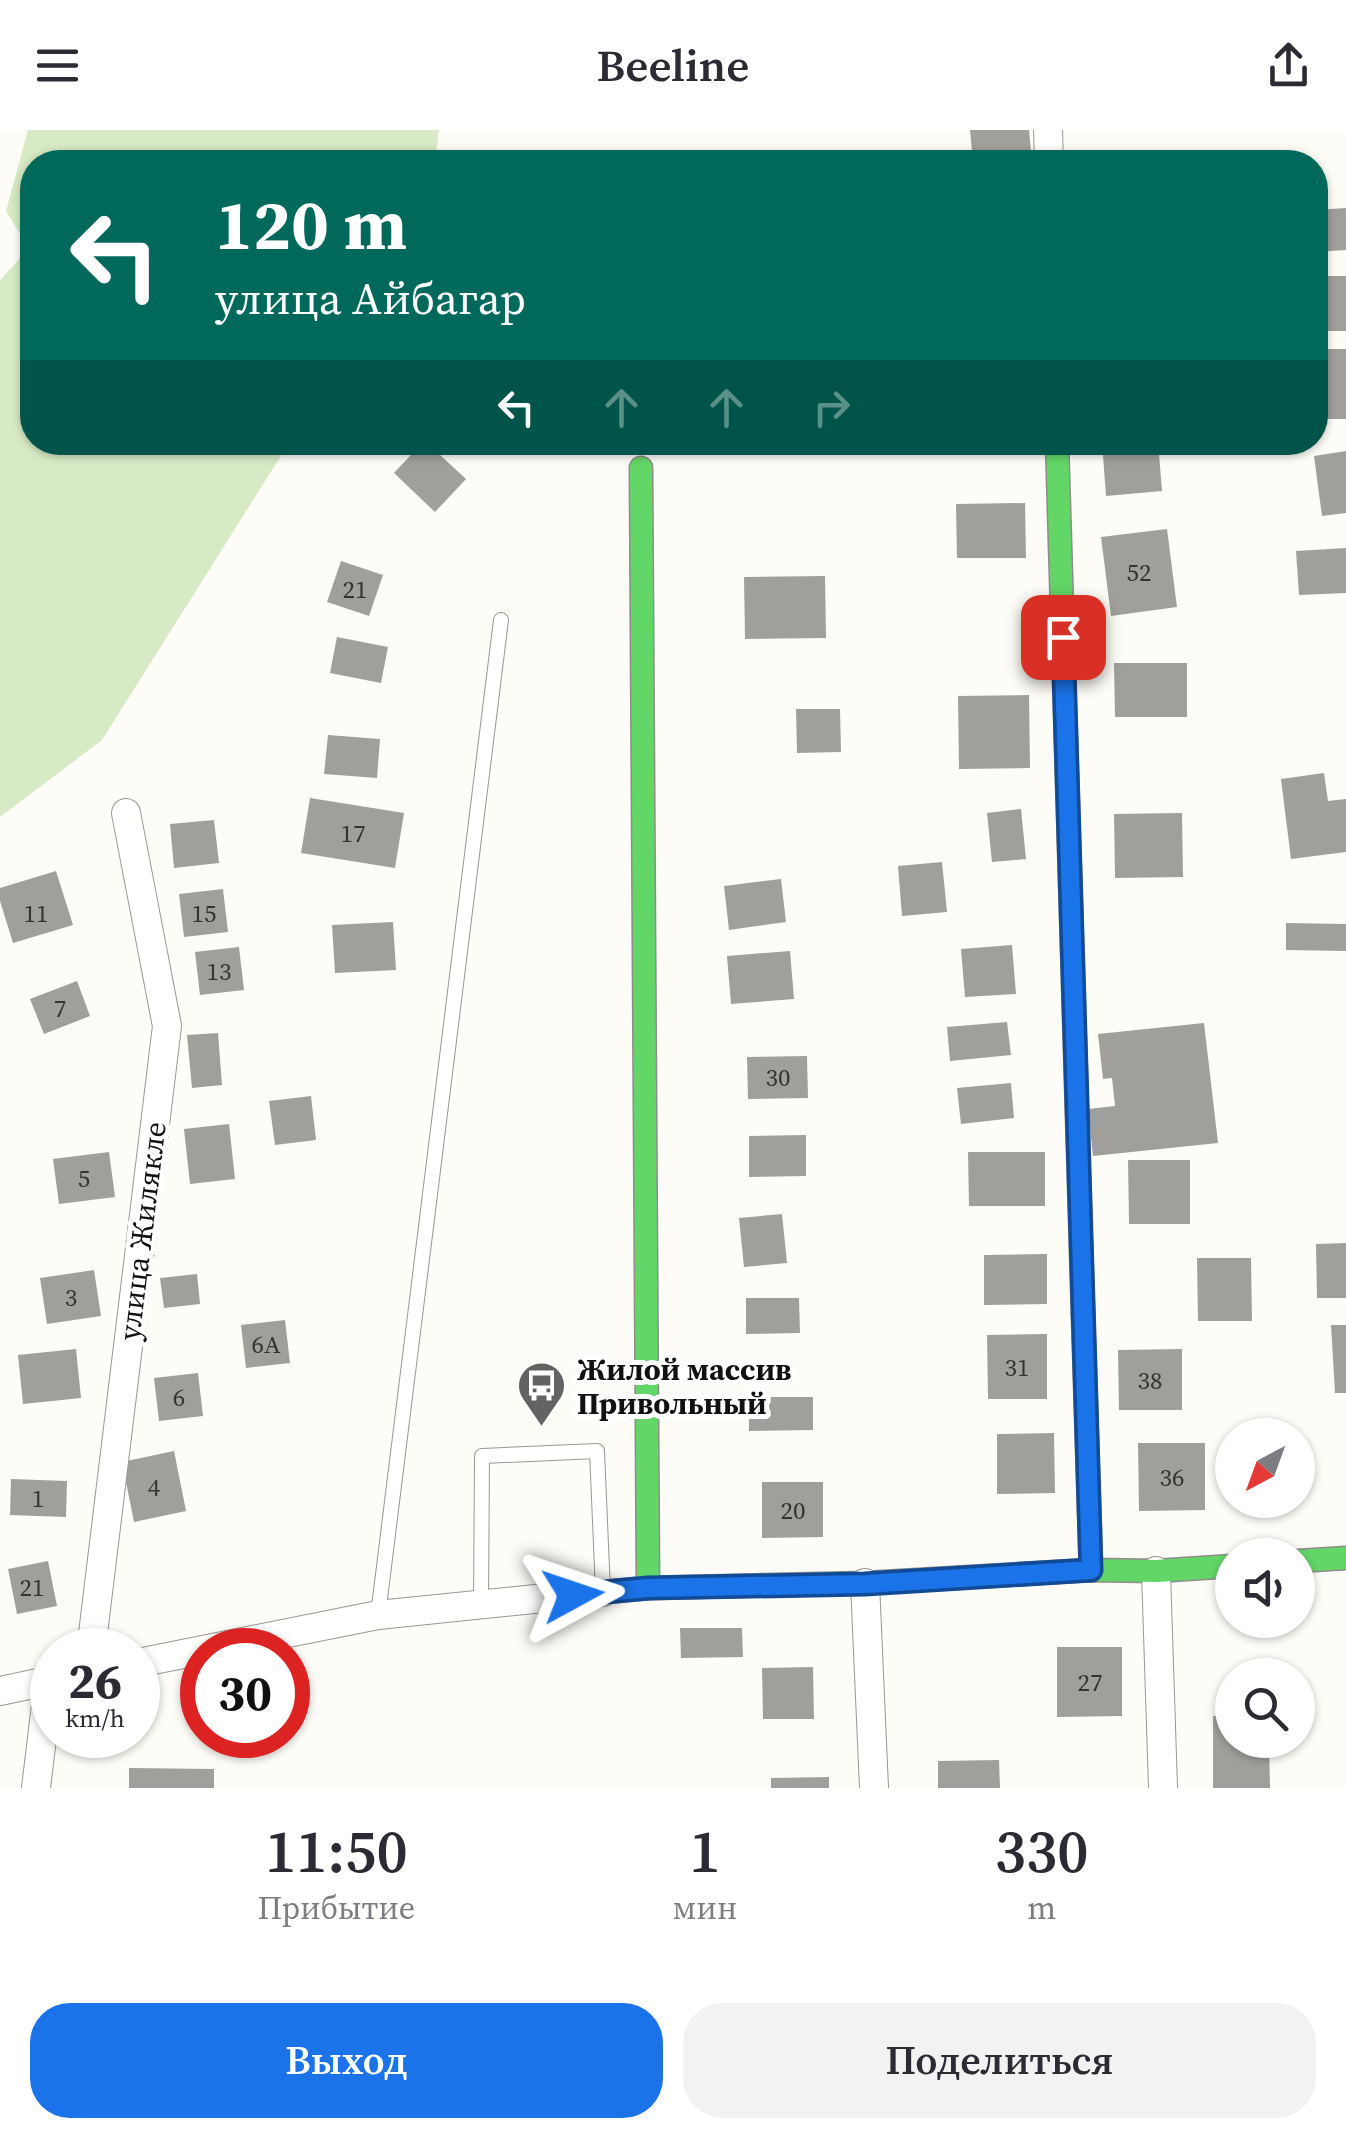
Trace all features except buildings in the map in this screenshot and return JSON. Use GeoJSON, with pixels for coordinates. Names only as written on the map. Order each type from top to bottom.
{"type":"FeatureCollection","features":[{"type":"Feature","properties":{"kind":"street"},"geometry":{"type":"LineString","coordinates":[[1057,455],[1091,1570]]}},
{"type":"Feature","properties":{"kind":"street"},"geometry":{"type":"LineString","coordinates":[[641,468],[648,1588]]}},
{"type":"Feature","properties":{"kind":"street","name":"улица Жилякле"},"geometry":{"type":"LineString","coordinates":[[94,1628],[166,1026],[126,814]]}},
{"type":"Feature","properties":{"kind":"street"},"geometry":{"type":"LineString","coordinates":[[1315,1560],[1346,1558]]}},
{"type":"Feature","properties":{"kind":"street"},"geometry":{"type":"LineString","coordinates":[[160,1659],[378,1615],[648,1588],[865,1584],[1091,1570],[1215,1567]]}},
{"type":"Feature","properties":{"kind":"street"},"geometry":{"type":"LineString","coordinates":[[1156,1571],[1163,1788]]}},
{"type":"Feature","properties":{"kind":"street"},"geometry":{"type":"LineString","coordinates":[[865,1584],[874,1788]]}},
{"type":"Feature","properties":{"kind":"street"},"geometry":{"type":"LineString","coordinates":[[0,1691],[30,1685]]}},
{"type":"Feature","properties":{"kind":"street"},"geometry":{"type":"LineString","coordinates":[[36,1788],[40,1758]]}},
{"type":"Feature","properties":{"kind":"lane"},"geometry":{"type":"LineString","coordinates":[[378,1615],[501,620]]}},
{"type":"Feature","properties":{"kind":"lane"},"geometry":{"type":"LineString","coordinates":[[481,1604],[482,1456],[597,1450],[604,1592]]}},
{"type":"Feature","properties":{"kind":"green space"},"geometry":{"type":"Polygon","coordinates":[[[28,130],[439,130],[436,150],[23,150],[28,130]]]}},
{"type":"Feature","properties":{"kind":"green space"},"geometry":{"type":"Polygon","coordinates":[[[20,159],[20,234],[6,211],[20,159]]]}},
{"type":"Feature","properties":{"kind":"green space"},"geometry":{"type":"Polygon","coordinates":[[[20,259],[20,455],[281,455],[102,740],[0,817],[0,280],[20,259]]]}},
{"type":"Feature","properties":{"kind":"traffic: fast"},"geometry":{"type":"LineString","coordinates":[[1057,455],[1083,1315]]}},
{"type":"Feature","properties":{"kind":"traffic: fast"},"geometry":{"type":"LineString","coordinates":[[641,468],[648,1588]]}},
{"type":"Feature","properties":{"kind":"traffic: fast"},"geometry":{"type":"LineString","coordinates":[[1315,1560],[1346,1558]]}},
{"type":"Feature","properties":{"kind":"traffic: fast"},"geometry":{"type":"LineString","coordinates":[[603,1592],[1215,1567]]}},
{"type":"Feature","properties":{"kind":"traffic: slow"},"geometry":{"type":"LineString","coordinates":[[1083,1315],[1091,1570]]}},
{"type":"Feature","properties":{"kind":"place","name":"Жилой массив Привольный"},"geometry":{"type":"Point","coordinates":[542,1428]}},
{"type":"Feature","properties":{"kind":"route"},"geometry":{"type":"LineString","coordinates":[[573,1595],[648,1588],[865,1584],[1091,1570],[1063,637]]}}]}
